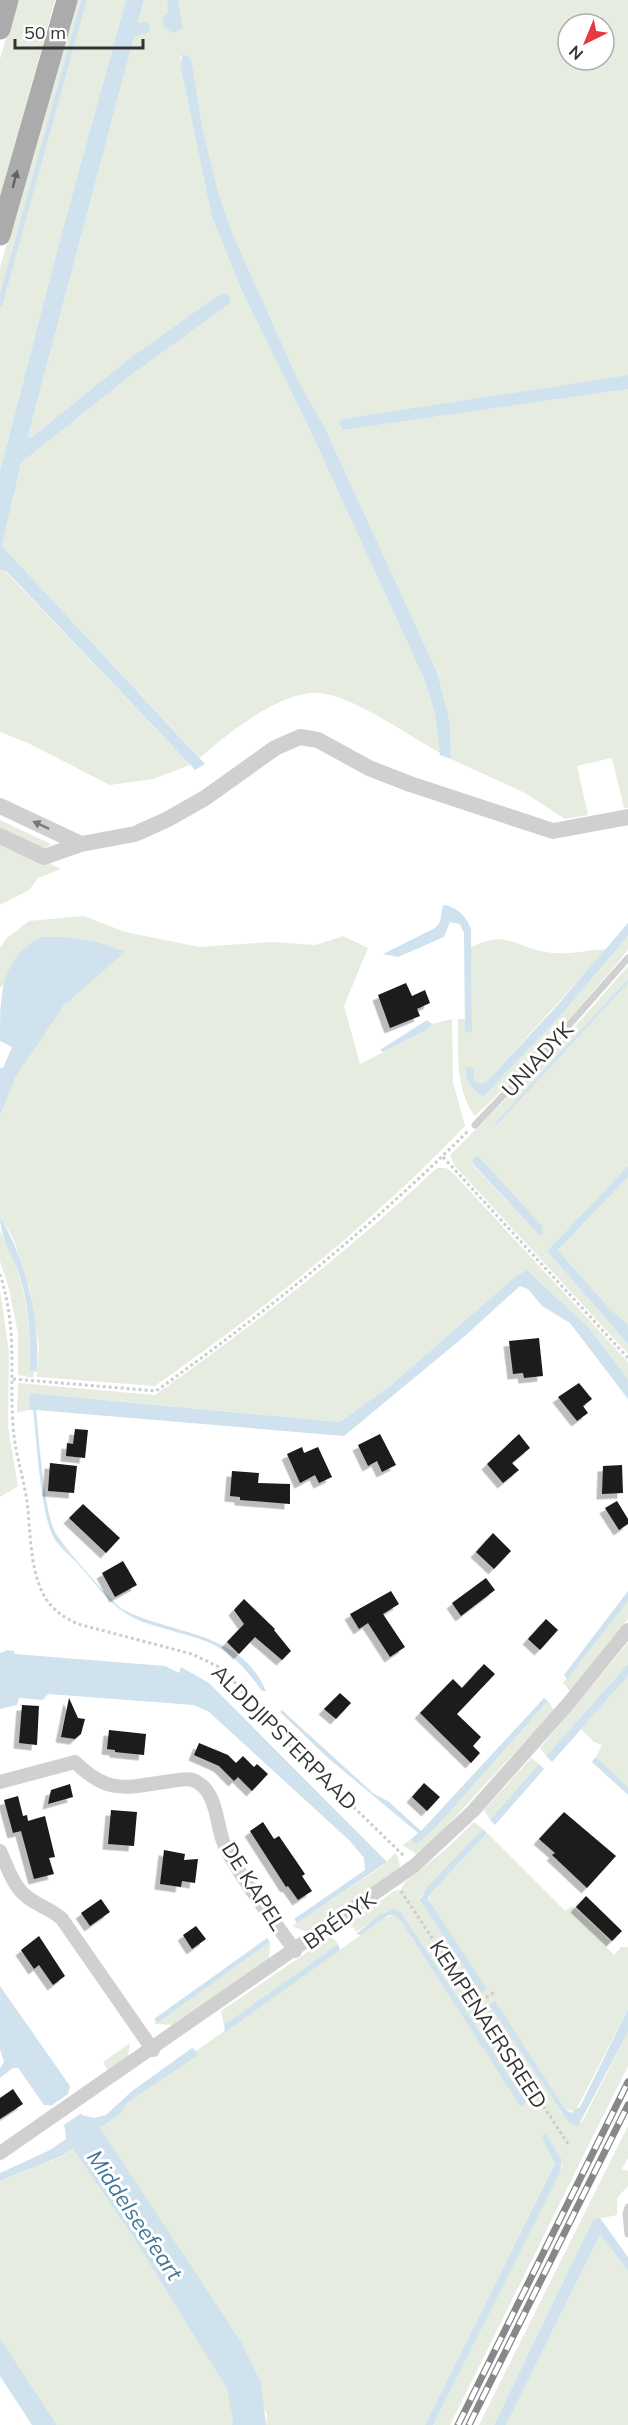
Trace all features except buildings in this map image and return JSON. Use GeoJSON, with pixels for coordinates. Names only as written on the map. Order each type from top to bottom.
{"type":"FeatureCollection","features":[{"type":"Feature","properties":{"kind":"main road"},"geometry":{"type":"LineString","coordinates":[[0,29],[8,0]]}},
{"type":"Feature","properties":{"kind":"main road"},"geometry":{"type":"LineString","coordinates":[[0,235],[67,0]]}},
{"type":"Feature","properties":{"kind":"street"},"geometry":{"type":"LineString","coordinates":[[0,836],[44,857],[81,844],[135,834],[205,798],[275,748],[300,737],[318,740],[369,768],[410,784],[553,831],[628,817]]}},
{"type":"Feature","properties":{"kind":"street"},"geometry":{"type":"LineString","coordinates":[[0,806],[81,844]]}},
{"type":"Feature","properties":{"kind":"street","name":"BRÉDYK"},"geometry":{"type":"LineString","coordinates":[[0,2153],[153,2050],[414,1866],[473,1810],[564,1709],[628,1630]]}},
{"type":"Feature","properties":{"kind":"street","name":"DE KAPEL"},"geometry":{"type":"LineString","coordinates":[[0,1782],[75,1762],[91,1778],[103,1784],[122,1787],[189,1779],[200,1783],[207,1792],[218,1816],[224,1843],[294,1951]]}},
{"type":"Feature","properties":{"kind":"street"},"geometry":{"type":"LineString","coordinates":[[0,1851],[17,1887],[26,1897],[54,1911],[62,1919],[153,2050]]}},
{"type":"Feature","properties":{"kind":"lane","name":"UNIADYK"},"geometry":{"type":"LineString","coordinates":[[475,1125],[545,1052],[628,958]]}},
{"type":"Feature","properties":{"kind":"lane"},"geometry":{"type":"LineString","coordinates":[[628,2207],[626,2214],[628,2234]]}},
{"type":"Feature","properties":{"kind":"path"},"geometry":{"type":"LineString","coordinates":[[13,1379],[156,1391],[305,1278],[443,1157],[475,1125]]}},
{"type":"Feature","properties":{"kind":"path"},"geometry":{"type":"LineString","coordinates":[[443,1157],[628,1358]]}},
{"type":"Feature","properties":{"kind":"path","name":"ALDDJIPSTERPAAD"},"geometry":{"type":"LineString","coordinates":[[0,1274],[13,1335],[12,1412],[15,1449],[27,1499],[36,1576],[47,1600],[65,1617],[78,1624],[192,1654],[219,1667],[230,1676],[268,1725],[352,1803],[414,1866]]}},
{"type":"Feature","properties":{"kind":"path","name":"KEMPENAERSREED"},"geometry":{"type":"LineString","coordinates":[[410,1903],[569,2145]]}},
{"type":"Feature","properties":{"kind":"path"},"geometry":{"type":"LineString","coordinates":[[476,2004],[496,1991]]}},
{"type":"Feature","properties":{"kind":"shaded area"},"geometry":{"type":"Polygon","coordinates":[[[17,0],[55,0],[0,198],[0,59],[17,0]]]}},
{"type":"Feature","properties":{"kind":"shaded area"},"geometry":{"type":"Polygon","coordinates":[[[74,0],[126,0],[62,232],[0,471],[0,268],[74,0]]]}},
{"type":"Feature","properties":{"kind":"shaded area"},"geometry":{"type":"Polygon","coordinates":[[[144,0],[167,0],[168,13],[183,28],[178,0],[628,0],[628,375],[341,419],[339,424],[343,430],[628,389],[628,808],[624,808],[612,758],[577,766],[588,815],[565,819],[525,793],[451,759],[450,722],[437,672],[325,428],[300,384],[233,235],[219,195],[203,131],[191,58],[181,56],[180,64],[212,218],[242,291],[309,428],[425,681],[435,715],[440,753],[365,709],[348,701],[320,693],[289,698],[272,706],[240,726],[200,758],[2,546],[21,463],[135,372],[225,294],[214,298],[130,358],[32,437],[28,436],[134,37],[150,32],[138,24],[144,0]]]}},
{"type":"Feature","properties":{"kind":"shaded area"},"geometry":{"type":"Polygon","coordinates":[[[0,570],[5,571],[190,765],[153,779],[110,785],[26,742],[0,732],[0,570]]]}},
{"type":"Feature","properties":{"kind":"shaded area"},"geometry":{"type":"Polygon","coordinates":[[[0,820],[51,844],[42,850],[0,830],[0,820]]]}},
{"type":"Feature","properties":{"kind":"shaded area"},"geometry":{"type":"Polygon","coordinates":[[[0,840],[61,869],[38,878],[29,890],[0,905],[0,840]]]}},
{"type":"Feature","properties":{"kind":"shaded area"},"geometry":{"type":"Polygon","coordinates":[[[84,916],[125,932],[199,947],[272,942],[316,945],[343,936],[368,948],[344,1006],[360,1064],[427,1030],[432,1024],[452,1019],[453,1082],[465,1126],[393,1197],[317,1263],[155,1386],[37,1377],[39,1347],[30,1289],[13,1238],[0,1216],[0,1116],[16,1076],[64,1005],[120,951],[98,942],[67,937],[0,988],[0,948],[7,938],[29,921],[84,916]]]}},
{"type":"Feature","properties":{"kind":"shaded area"},"geometry":{"type":"Polygon","coordinates":[[[628,936],[628,950],[610,972],[535,1056],[475,1116],[464,1094],[458,1057],[458,1019],[465,1019],[465,1033],[472,1032],[471,947],[483,942],[502,940],[553,953],[607,949],[486,1082],[478,1083],[473,1075],[466,1072],[472,1088],[484,1096],[561,1015],[628,936]]]}},
{"type":"Feature","properties":{"kind":"shaded area"},"geometry":{"type":"Polygon","coordinates":[[[628,966],[628,979],[495,1123],[497,1125],[628,983],[628,1166],[547,1251],[628,1344],[628,1354],[454,1165],[450,1155],[550,1055],[628,966]],[[473,1158],[472,1164],[539,1235],[473,1158]]]}},
{"type":"Feature","properties":{"kind":"shaded area"},"geometry":{"type":"Polygon","coordinates":[[[437,1168],[446,1168],[455,1175],[628,1362],[628,1379],[588,1327],[527,1270],[516,1276],[390,1386],[340,1422],[31,1393],[29,1410],[17,1413],[18,1383],[155,1395],[300,1286],[370,1229],[437,1168]]]}},
{"type":"Feature","properties":{"kind":"shaded area"},"geometry":{"type":"Polygon","coordinates":[[[628,1177],[628,1325],[608,1307],[558,1250],[628,1177]]]}},
{"type":"Feature","properties":{"kind":"shaded area"},"geometry":{"type":"Polygon","coordinates":[[[0,1231],[21,1281],[28,1316],[30,1370],[34,1371],[33,1378],[18,1375],[18,1334],[9,1289],[0,1261],[0,1231]]]}},
{"type":"Feature","properties":{"kind":"shaded area"},"geometry":{"type":"Polygon","coordinates":[[[0,1290],[9,1352],[8,1427],[18,1486],[0,1497],[0,1290]]]}},
{"type":"Feature","properties":{"kind":"shaded area"},"geometry":{"type":"Polygon","coordinates":[[[628,1601],[628,1619],[570,1691],[563,1683],[628,1601]]]}},
{"type":"Feature","properties":{"kind":"shaded area"},"geometry":{"type":"Polygon","coordinates":[[[628,1643],[628,1664],[546,1756],[540,1748],[628,1643]]]}},
{"type":"Feature","properties":{"kind":"shaded area"},"geometry":{"type":"Polygon","coordinates":[[[628,1676],[628,1787],[596,1757],[602,1745],[594,1742],[581,1729],[628,1676]]]}},
{"type":"Feature","properties":{"kind":"shaded area"},"geometry":{"type":"Polygon","coordinates":[[[548,1701],[554,1710],[433,1841],[416,1854],[403,1845],[411,1839],[416,1845],[437,1826],[548,1701]]]}},
{"type":"Feature","properties":{"kind":"shaded area"},"geometry":{"type":"Polygon","coordinates":[[[531,1758],[539,1764],[490,1820],[484,1810],[531,1758]]]}},
{"type":"Feature","properties":{"kind":"shaded area"},"geometry":{"type":"Polygon","coordinates":[[[474,1822],[483,1829],[420,1897],[429,1903],[430,1894],[487,1833],[565,1911],[572,1906],[610,1941],[606,1947],[614,1955],[621,1947],[628,1947],[628,2009],[575,2112],[565,2109],[495,2002],[489,2005],[570,2124],[582,2122],[628,2032],[628,2066],[450,2425],[433,2425],[562,2166],[562,2160],[542,2139],[555,2162],[425,2425],[266,2425],[267,2414],[100,2128],[119,2115],[128,2102],[197,2055],[196,2051],[385,1918],[394,1915],[401,1921],[521,2106],[400,1911],[386,1911],[356,1932],[350,1923],[394,1891],[401,1890],[405,1882],[445,1850],[474,1822]]]}},
{"type":"Feature","properties":{"kind":"shaded area"},"geometry":{"type":"Polygon","coordinates":[[[395,1853],[400,1867],[388,1876],[307,1932],[292,1926],[384,1865],[395,1853]]]}},
{"type":"Feature","properties":{"kind":"shaded area"},"geometry":{"type":"Polygon","coordinates":[[[331,1936],[338,1944],[224,2025],[221,2011],[331,1936]]]}},
{"type":"Feature","properties":{"kind":"shaded area"},"geometry":{"type":"Polygon","coordinates":[[[270,1942],[269,1959],[173,2025],[154,2024],[270,1942]]]}},
{"type":"Feature","properties":{"kind":"shaded area"},"geometry":{"type":"Polygon","coordinates":[[[130,2043],[128,2056],[108,2071],[103,2062],[130,2043]]]}},
{"type":"Feature","properties":{"kind":"shaded area"},"geometry":{"type":"Polygon","coordinates":[[[628,2126],[628,2158],[622,2169],[628,2171],[628,2186],[617,2198],[617,2215],[593,2220],[494,2425],[479,2425],[628,2126]]]}},
{"type":"Feature","properties":{"kind":"shaded area"},"geometry":{"type":"Polygon","coordinates":[[[73,2149],[133,2237],[227,2389],[234,2419],[232,2425],[57,2425],[0,2338],[0,2181],[57,2159],[73,2149]]]}},
{"type":"Feature","properties":{"kind":"shaded area"},"geometry":{"type":"Polygon","coordinates":[[[600,2233],[628,2271],[628,2425],[506,2425],[600,2233]]]}},
{"type":"Feature","properties":{"kind":"water"},"geometry":{"type":"Polygon","coordinates":[[[126,0],[144,0],[138,23],[148,22],[150,32],[134,37],[28,436],[32,437],[130,358],[214,298],[225,293],[230,297],[230,303],[135,372],[21,463],[2,546],[205,764],[195,770],[6,571],[0,570],[0,471],[62,232],[126,0]]]}},
{"type":"Feature","properties":{"kind":"water"},"geometry":{"type":"Polygon","coordinates":[[[167,0],[178,0],[183,28],[173,33],[164,27],[162,18],[168,13],[167,0]]]}},
{"type":"Feature","properties":{"kind":"water"},"geometry":{"type":"Polygon","coordinates":[[[183,54],[191,58],[203,131],[219,195],[233,235],[300,384],[325,428],[437,672],[450,722],[451,759],[440,755],[435,715],[425,681],[309,428],[242,291],[212,218],[180,64],[183,54]]]}},
{"type":"Feature","properties":{"kind":"water"},"geometry":{"type":"Polygon","coordinates":[[[628,375],[628,389],[343,430],[339,424],[341,419],[628,375]]]}},
{"type":"Feature","properties":{"kind":"water"},"geometry":{"type":"Polygon","coordinates":[[[443,905],[461,913],[471,930],[472,1032],[465,1033],[464,933],[460,924],[450,922],[444,937],[398,957],[383,954],[435,928],[440,922],[443,905]]]}},
{"type":"Feature","properties":{"kind":"water"},"geometry":{"type":"Polygon","coordinates":[[[628,923],[628,936],[561,1015],[484,1096],[476,1091],[468,1081],[466,1067],[473,1067],[474,1078],[478,1083],[486,1082],[554,1009],[628,923]]]}},
{"type":"Feature","properties":{"kind":"water"},"geometry":{"type":"Polygon","coordinates":[[[41,937],[67,937],[98,942],[125,952],[64,1005],[16,1076],[0,1116],[0,1068],[3,1068],[12,1047],[0,1041],[2,994],[5,980],[17,956],[41,937]]]}},
{"type":"Feature","properties":{"kind":"water"},"geometry":{"type":"Polygon","coordinates":[[[628,979],[628,983],[497,1125],[495,1123],[628,979]]]}},
{"type":"Feature","properties":{"kind":"water"},"geometry":{"type":"Polygon","coordinates":[[[427,1020],[432,1024],[427,1030],[383,1052],[380,1050],[427,1020]]]}},
{"type":"Feature","properties":{"kind":"water"},"geometry":{"type":"Polygon","coordinates":[[[478,1156],[542,1226],[543,1234],[539,1235],[472,1163],[473,1158],[478,1156]]]}},
{"type":"Feature","properties":{"kind":"water"},"geometry":{"type":"Polygon","coordinates":[[[628,1166],[628,1177],[558,1250],[608,1307],[628,1325],[628,1344],[547,1251],[628,1166]]]}},
{"type":"Feature","properties":{"kind":"water"},"geometry":{"type":"Polygon","coordinates":[[[0,1216],[18,1253],[30,1291],[36,1331],[37,1372],[30,1370],[30,1335],[26,1300],[20,1277],[2,1232],[0,1216]]]}},
{"type":"Feature","properties":{"kind":"water"},"geometry":{"type":"Polygon","coordinates":[[[527,1270],[588,1327],[628,1379],[628,1399],[570,1323],[542,1306],[528,1289],[520,1286],[466,1335],[344,1436],[36,1410],[42,1473],[51,1522],[67,1549],[118,1606],[143,1618],[204,1637],[223,1646],[255,1671],[266,1691],[262,1691],[237,1661],[213,1644],[136,1619],[117,1607],[55,1540],[42,1493],[33,1410],[29,1410],[30,1393],[340,1422],[390,1386],[516,1276],[527,1270]]]}},
{"type":"Feature","properties":{"kind":"water"},"geometry":{"type":"Polygon","coordinates":[[[628,1591],[628,1601],[567,1679],[564,1675],[628,1591]]]}},
{"type":"Feature","properties":{"kind":"water"},"geometry":{"type":"Polygon","coordinates":[[[8,1650],[14,1651],[15,1654],[165,1666],[179,1673],[181,1667],[209,1683],[387,1862],[297,1923],[294,1919],[365,1870],[364,1858],[350,1841],[209,1712],[194,1705],[48,1694],[43,1700],[19,1698],[17,1705],[0,1709],[0,1653],[8,1650]]]}},
{"type":"Feature","properties":{"kind":"water"},"geometry":{"type":"Polygon","coordinates":[[[628,1664],[628,1676],[552,1762],[546,1756],[628,1664]]]}},
{"type":"Feature","properties":{"kind":"water"},"geometry":{"type":"Polygon","coordinates":[[[544,1698],[548,1701],[437,1826],[416,1845],[411,1839],[418,1833],[328,1758],[280,1712],[282,1710],[374,1794],[388,1801],[421,1831],[544,1698]]]}},
{"type":"Feature","properties":{"kind":"water"},"geometry":{"type":"Polygon","coordinates":[[[596,1757],[628,1787],[628,1795],[592,1762],[596,1757]]]}},
{"type":"Feature","properties":{"kind":"water"},"geometry":{"type":"Polygon","coordinates":[[[539,1764],[544,1769],[495,1825],[490,1820],[539,1764]]]}},
{"type":"Feature","properties":{"kind":"water"},"geometry":{"type":"Polygon","coordinates":[[[483,1829],[487,1833],[430,1894],[428,1899],[487,1989],[481,1993],[420,1900],[428,1886],[483,1829]]]}},
{"type":"Feature","properties":{"kind":"water"},"geometry":{"type":"Polygon","coordinates":[[[393,1909],[400,1911],[526,2102],[521,2107],[401,1921],[394,1915],[389,1915],[361,1935],[356,1934],[379,1915],[393,1909]]]}},
{"type":"Feature","properties":{"kind":"water"},"geometry":{"type":"Polygon","coordinates":[[[267,1938],[270,1942],[157,2023],[154,2019],[267,1938]]]}},
{"type":"Feature","properties":{"kind":"water"},"geometry":{"type":"Polygon","coordinates":[[[338,1944],[340,1950],[225,2032],[224,2025],[338,1944]]]}},
{"type":"Feature","properties":{"kind":"water","name":"Middelseefeart"},"geometry":{"type":"Polygon","coordinates":[[[0,1986],[70,2086],[68,2094],[82,2115],[94,2118],[106,2115],[132,2091],[192,2048],[196,2051],[198,2055],[128,2102],[119,2115],[100,2128],[241,2342],[261,2383],[266,2425],[232,2425],[233,2419],[227,2389],[133,2237],[73,2149],[56,2159],[0,2181],[0,2173],[50,2150],[66,2139],[65,2128],[50,2105],[44,2105],[18,2068],[13,2068],[0,2078],[0,2068],[4,2062],[0,2049],[0,1986]]]}},
{"type":"Feature","properties":{"kind":"water"},"geometry":{"type":"Polygon","coordinates":[[[495,2001],[565,2109],[571,2113],[580,2107],[628,2009],[628,2032],[578,2126],[570,2124],[489,2005],[495,2001]]]}},
{"type":"Feature","properties":{"kind":"water"},"geometry":{"type":"Polygon","coordinates":[[[545,2133],[562,2160],[560,2172],[433,2425],[425,2425],[555,2163],[542,2139],[545,2133]]]}},
{"type":"Feature","properties":{"kind":"water"},"geometry":{"type":"Polygon","coordinates":[[[600,2218],[628,2257],[628,2271],[600,2234],[506,2425],[494,2425],[593,2220],[600,2218]]]}},
{"type":"Feature","properties":{"kind":"water"},"geometry":{"type":"Polygon","coordinates":[[[0,2338],[57,2425],[32,2425],[0,2376],[0,2338]]]}},
{"type":"Feature","properties":{"kind":"pier"},"geometry":{"type":"Polygon","coordinates":[[[71,2092],[83,2112],[61,2127],[48,2108],[71,2092]]]}},
{"type":"Feature","properties":{"kind":"waterway"},"geometry":{"type":"LineString","coordinates":[[0,304],[84,0]]}},
{"type":"Feature","properties":{"kind":"railway"},"geometry":{"type":"LineString","coordinates":[[458,2425],[628,2082]]}},
{"type":"Feature","properties":{"kind":"railway"},"geometry":{"type":"LineString","coordinates":[[469,2425],[628,2105]]}}]}
